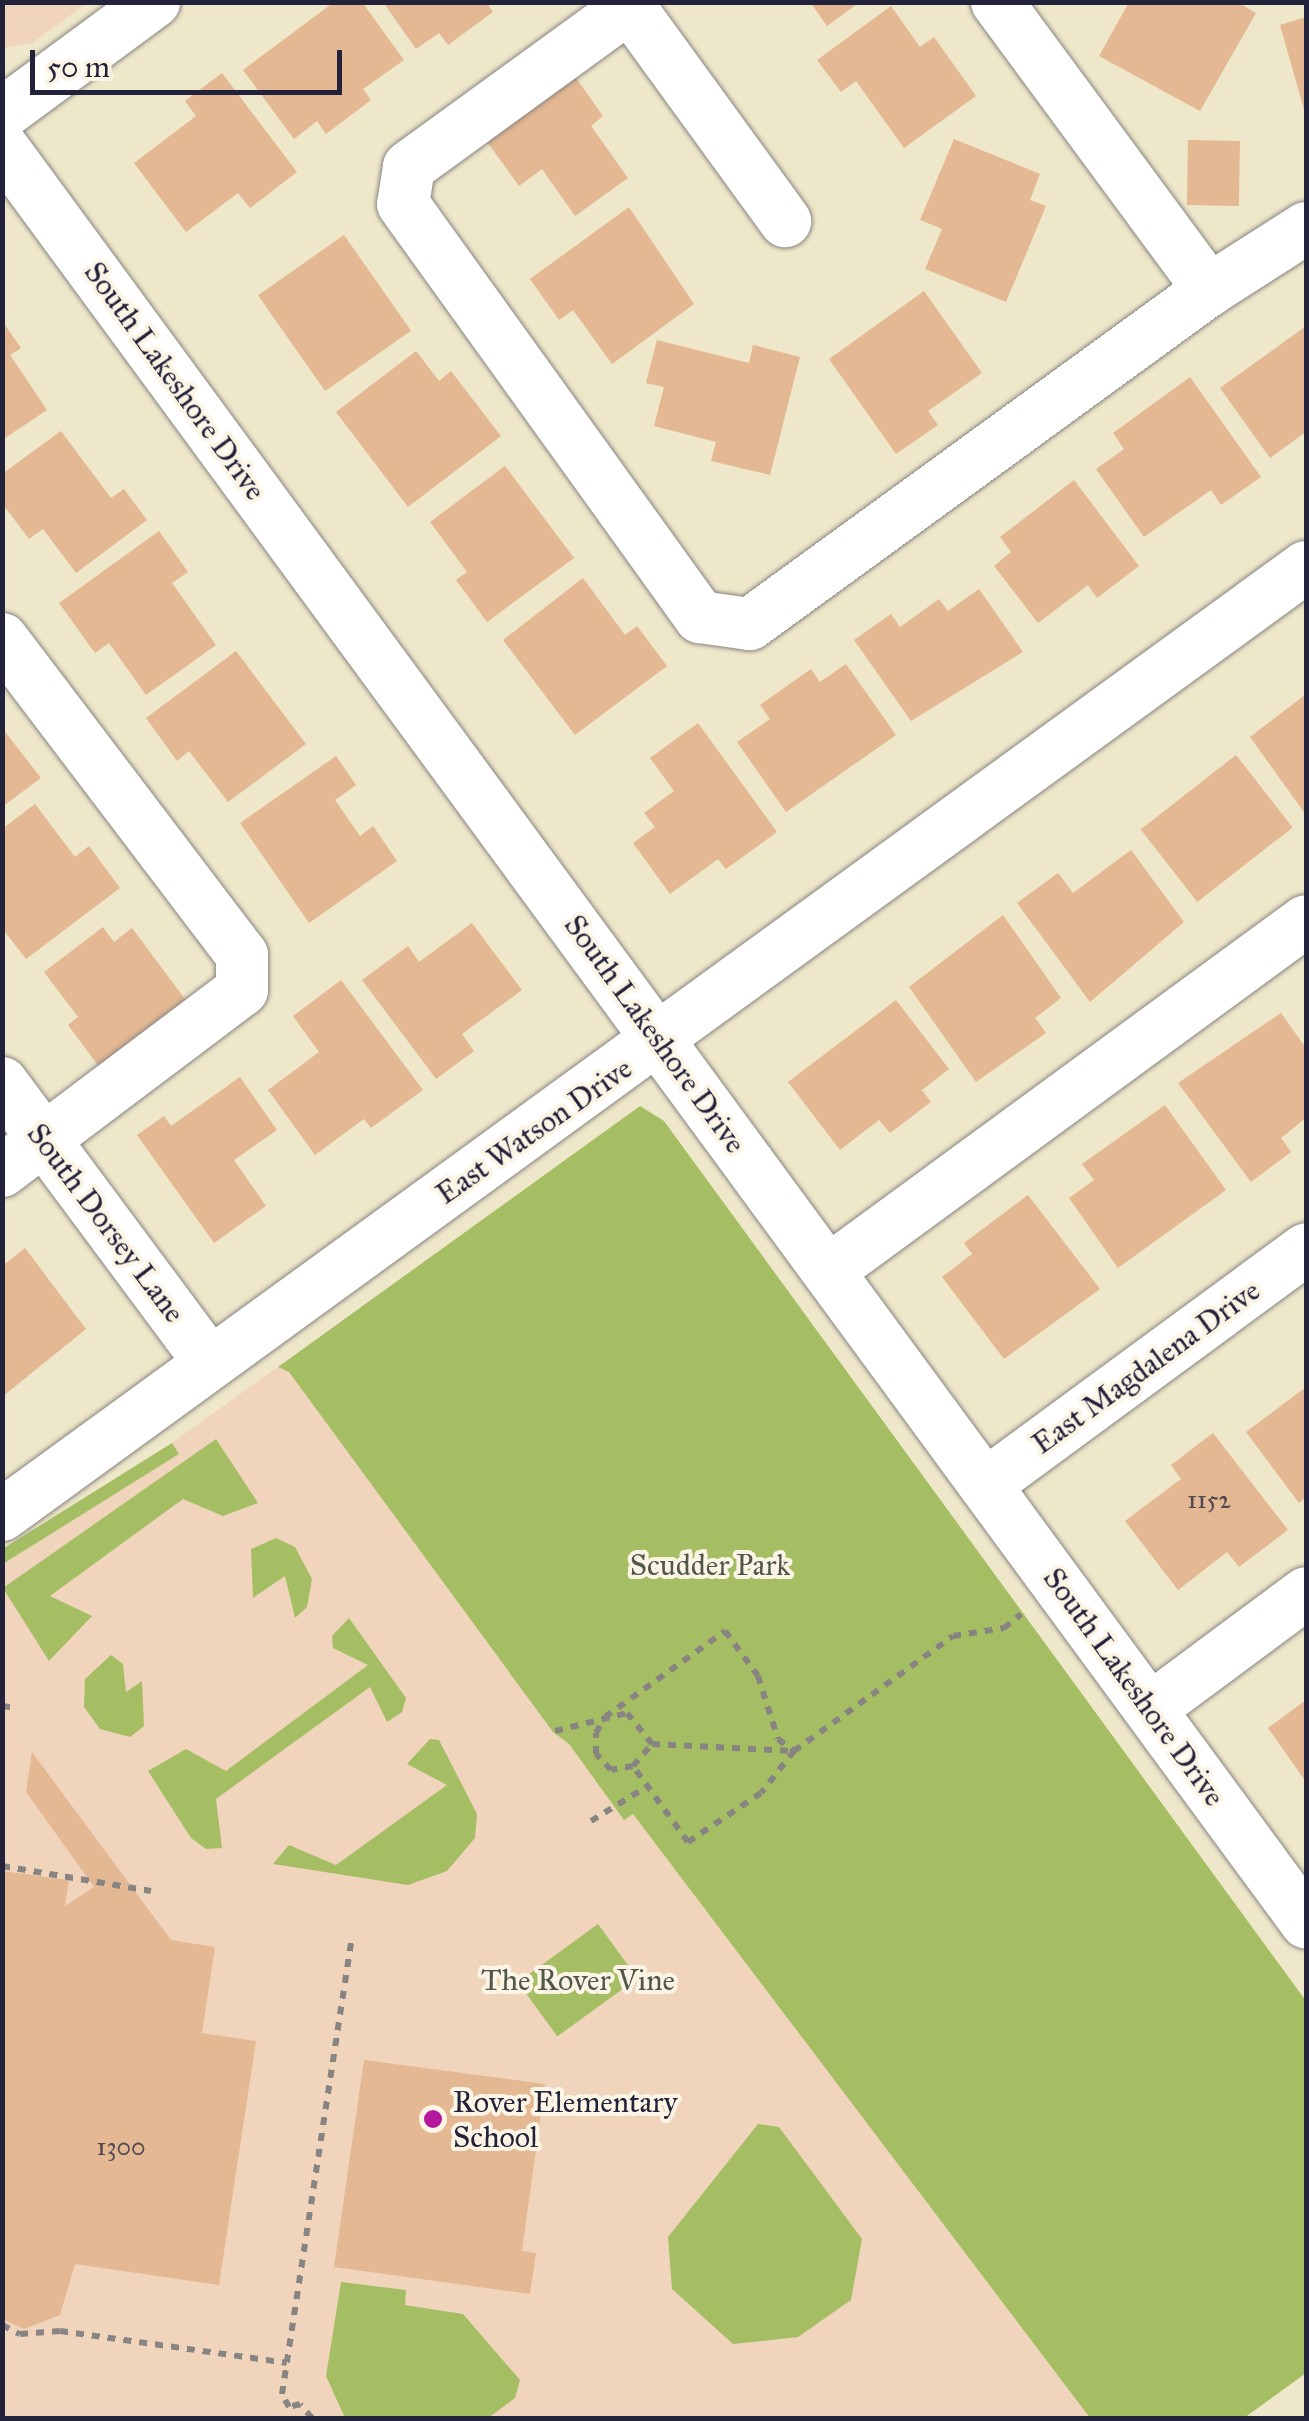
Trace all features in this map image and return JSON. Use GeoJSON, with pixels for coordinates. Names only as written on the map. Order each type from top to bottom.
{"type":"FeatureCollection","features":[{"type":"Feature","properties":{"kind":"street"},"geometry":{"type":"LineString","coordinates":[[2,114],[154,2]]}},
{"type":"Feature","properties":{"kind":"street"},"geometry":{"type":"LineString","coordinates":[[998,2],[1209,290]]}},
{"type":"Feature","properties":{"kind":"street"},"geometry":{"type":"LineString","coordinates":[[785,221],[628,5],[409,167],[403,204],[700,617],[750,624],[1209,290],[1306,228]]}},
{"type":"Feature","properties":{"kind":"street","name":"South Lakeshore Drive"},"geometry":{"type":"LineString","coordinates":[[2,146],[1306,1922]]}},
{"type":"Feature","properties":{"kind":"street","name":"East Watson Drive"},"geometry":{"type":"LineString","coordinates":[[2,1516],[210,1362],[660,1041],[1306,567]]}},
{"type":"Feature","properties":{"kind":"street"},"geometry":{"type":"LineString","coordinates":[[2,639],[242,955],[242,990],[2,1171]]}},
{"type":"Feature","properties":{"kind":"street"},"geometry":{"type":"LineString","coordinates":[[828,1270],[1306,921]]}},
{"type":"Feature","properties":{"kind":"street","name":"South Dorsey Lane"},"geometry":{"type":"LineString","coordinates":[[2,1084],[210,1362]]}},
{"type":"Feature","properties":{"kind":"street","name":"East Magdalena Drive"},"geometry":{"type":"LineString","coordinates":[[986,1485],[1306,1249]]}},
{"type":"Feature","properties":{"kind":"street"},"geometry":{"type":"LineString","coordinates":[[1150,1709],[1306,1593]]}},
{"type":"Feature","properties":{"kind":"path"},"geometry":{"type":"LineString","coordinates":[[634,1766],[688,1842],[760,1793],[794,1751],[954,1636],[1004,1628],[1022,1613]]}},
{"type":"Feature","properties":{"kind":"path"},"geometry":{"type":"LineString","coordinates":[[652,1744],[634,1766],[611,1770],[596,1754],[596,1733],[605,1717],[724,1631],[758,1676],[778,1739],[794,1751]]}},
{"type":"Feature","properties":{"kind":"path"},"geometry":{"type":"LineString","coordinates":[[2,1706],[17,1708]]}},
{"type":"Feature","properties":{"kind":"path"},"geometry":{"type":"LineString","coordinates":[[555,1731],[626,1713],[652,1744],[794,1751]]}},
{"type":"Feature","properties":{"kind":"path"},"geometry":{"type":"LineString","coordinates":[[591,1821],[648,1786]]}},
{"type":"Feature","properties":{"kind":"path"},"geometry":{"type":"LineString","coordinates":[[2,1866],[151,1891]]}},
{"type":"Feature","properties":{"kind":"path"},"geometry":{"type":"LineString","coordinates":[[312,2418],[300,2404],[288,2407],[283,2400],[352,1938]]}},
{"type":"Feature","properties":{"kind":"path"},"geometry":{"type":"LineString","coordinates":[[2,2325],[20,2334],[60,2331],[287,2363]]}},
{"type":"Feature","properties":{"kind":"shaded area"},"geometry":{"type":"Polygon","coordinates":[[[2,3],[87,3],[32,43],[3,48],[2,3]]]}},
{"type":"Feature","properties":{"kind":"shaded area","name":"Rover Elementary School"},"geometry":{"type":"Polygon","coordinates":[[[283,1363],[553,1732],[569,1744],[624,1819],[633,1814],[1090,2418],[3,2418],[2,1565],[283,1363]]]}},
{"type":"Feature","properties":{"kind":"green space","name":"Scudder Park"},"geometry":{"type":"Polygon","coordinates":[[[640,1106],[664,1121],[1306,2001],[1306,2373],[1244,2418],[1090,2418],[633,1814],[624,1820],[569,1744],[553,1732],[289,1372],[278,1367],[640,1106]]]}},
{"type":"Feature","properties":{"kind":"green space"},"geometry":{"type":"Polygon","coordinates":[[[216,1439],[258,1503],[223,1516],[183,1499],[50,1596],[92,1616],[49,1661],[3,1588],[216,1439]]]}},
{"type":"Feature","properties":{"kind":"green space"},"geometry":{"type":"Polygon","coordinates":[[[172,1443],[179,1454],[2,1565],[2,1549],[172,1443]]]}},
{"type":"Feature","properties":{"kind":"green space"},"geometry":{"type":"Polygon","coordinates":[[[276,1538],[295,1547],[312,1579],[307,1607],[295,1618],[285,1576],[253,1598],[251,1549],[276,1538]]]}},
{"type":"Feature","properties":{"kind":"green space"},"geometry":{"type":"Polygon","coordinates":[[[349,1618],[406,1698],[402,1712],[387,1722],[370,1687],[216,1799],[222,1848],[206,1849],[191,1838],[148,1771],[186,1749],[226,1771],[368,1665],[333,1648],[332,1636],[349,1618]]]}},
{"type":"Feature","properties":{"kind":"green space"},"geometry":{"type":"Polygon","coordinates":[[[111,1655],[123,1664],[126,1692],[142,1681],[144,1726],[130,1737],[100,1729],[84,1707],[85,1679],[111,1655]]]}},
{"type":"Feature","properties":{"kind":"green space"},"geometry":{"type":"Polygon","coordinates":[[[430,1739],[439,1740],[477,1814],[475,1838],[447,1871],[408,1885],[273,1864],[289,1845],[336,1865],[447,1785],[407,1764],[430,1739]]]}},
{"type":"Feature","properties":{"kind":"green space","name":"The Rover Vine"},"geometry":{"type":"Polygon","coordinates":[[[598,1924],[637,1978],[557,2036],[518,1982],[598,1924]]]}},
{"type":"Feature","properties":{"kind":"green space"},"geometry":{"type":"Polygon","coordinates":[[[758,2124],[779,2127],[862,2239],[851,2300],[798,2337],[733,2344],[672,2289],[668,2237],[758,2124]]]}},
{"type":"Feature","properties":{"kind":"green space"},"geometry":{"type":"Polygon","coordinates":[[[341,2282],[406,2290],[405,2305],[463,2314],[520,2380],[515,2398],[488,2418],[345,2418],[326,2376],[341,2282]]]}},
{"type":"Feature","properties":{"kind":"building"},"geometry":{"type":"Polygon","coordinates":[[[334,2],[362,2],[404,60],[363,89],[371,100],[326,134],[317,121],[294,139],[243,70],[334,2]]]}},
{"type":"Feature","properties":{"kind":"building"},"geometry":{"type":"Polygon","coordinates":[[[383,2],[486,2],[493,12],[448,45],[439,33],[416,49],[383,2]]]}},
{"type":"Feature","properties":{"kind":"building"},"geometry":{"type":"Polygon","coordinates":[[[810,2],[860,2],[827,26],[810,2]]]}},
{"type":"Feature","properties":{"kind":"building"},"geometry":{"type":"Polygon","coordinates":[[[1129,2],[1237,2],[1256,13],[1200,111],[1099,56],[1129,2]]]}},
{"type":"Feature","properties":{"kind":"building"},"geometry":{"type":"Polygon","coordinates":[[[891,6],[920,47],[934,37],[976,96],[904,148],[856,81],[841,92],[817,60],[891,6]]]}},
{"type":"Feature","properties":{"kind":"building"},"geometry":{"type":"Polygon","coordinates":[[[1306,17],[1306,113],[1305,113],[1280,25],[1306,17]]]}},
{"type":"Feature","properties":{"kind":"building"},"geometry":{"type":"Polygon","coordinates":[[[222,73],[297,172],[250,208],[238,193],[186,232],[134,163],[196,116],[185,101],[222,73]]]}},
{"type":"Feature","properties":{"kind":"building"},"geometry":{"type":"Polygon","coordinates":[[[574,75],[603,116],[591,126],[628,178],[575,216],[542,169],[519,186],[485,139],[574,75]]]}},
{"type":"Feature","properties":{"kind":"building"},"geometry":{"type":"Polygon","coordinates":[[[954,139],[1040,174],[1030,200],[1046,206],[1006,302],[925,269],[942,229],[920,220],[954,139]]]}},
{"type":"Feature","properties":{"kind":"building"},"geometry":{"type":"Polygon","coordinates":[[[1188,140],[1240,141],[1239,206],[1187,205],[1188,140]]]}},
{"type":"Feature","properties":{"kind":"building"},"geometry":{"type":"Polygon","coordinates":[[[629,207],[694,304],[612,364],[573,310],[559,320],[530,279],[629,207]]]}},
{"type":"Feature","properties":{"kind":"building"},"geometry":{"type":"Polygon","coordinates":[[[344,235],[411,331],[325,391],[258,295],[344,235]]]}},
{"type":"Feature","properties":{"kind":"building"},"geometry":{"type":"Polygon","coordinates":[[[924,291],[982,373],[928,411],[938,425],[896,454],[829,359],[924,291]]]}},
{"type":"Feature","properties":{"kind":"building"},"geometry":{"type":"Polygon","coordinates":[[[2,321],[21,348],[10,355],[47,410],[2,440],[2,321]]]}},
{"type":"Feature","properties":{"kind":"building"},"geometry":{"type":"Polygon","coordinates":[[[1306,326],[1306,432],[1270,458],[1220,388],[1306,326]]]}},
{"type":"Feature","properties":{"kind":"building"},"geometry":{"type":"Polygon","coordinates":[[[657,340],[749,363],[753,345],[800,357],[770,475],[711,461],[716,442],[654,426],[664,387],[646,383],[657,340]]]}},
{"type":"Feature","properties":{"kind":"building"},"geometry":{"type":"Polygon","coordinates":[[[416,351],[439,381],[451,371],[501,436],[408,507],[336,412],[416,351]]]}},
{"type":"Feature","properties":{"kind":"building"},"geometry":{"type":"Polygon","coordinates":[[[1190,377],[1261,477],[1221,505],[1211,490],[1144,537],[1096,469],[1124,449],[1113,433],[1190,377]]]}},
{"type":"Feature","properties":{"kind":"building"},"geometry":{"type":"Polygon","coordinates":[[[61,431],[111,498],[124,489],[147,520],[76,573],[43,529],[29,539],[2,503],[2,474],[61,431]]]}},
{"type":"Feature","properties":{"kind":"building"},"geometry":{"type":"Polygon","coordinates":[[[505,466],[574,558],[487,622],[456,580],[467,572],[430,522],[505,466]]]}},
{"type":"Feature","properties":{"kind":"building"},"geometry":{"type":"Polygon","coordinates":[[[1074,480],[1139,566],[1097,598],[1088,585],[1038,623],[994,566],[1011,552],[1000,537],[1074,480]]]}},
{"type":"Feature","properties":{"kind":"building"},"geometry":{"type":"Polygon","coordinates":[[[159,531],[188,572],[172,583],[216,645],[146,695],[109,643],[95,653],[59,603],[159,531]]]}},
{"type":"Feature","properties":{"kind":"building"},"geometry":{"type":"Polygon","coordinates":[[[583,578],[625,635],[637,626],[667,666],[575,735],[503,640],[583,578]]]}},
{"type":"Feature","properties":{"kind":"building"},"geometry":{"type":"Polygon","coordinates":[[[979,589],[1023,652],[911,721],[854,640],[891,614],[900,627],[939,599],[948,611],[979,589]]]}},
{"type":"Feature","properties":{"kind":"building"},"geometry":{"type":"Polygon","coordinates":[[[236,651],[306,744],[228,802],[189,751],[177,761],[146,718],[236,651]]]}},
{"type":"Feature","properties":{"kind":"building"},"geometry":{"type":"Polygon","coordinates":[[[846,664],[896,735],[786,812],[737,742],[770,719],[760,705],[811,669],[820,682],[846,664]]]}},
{"type":"Feature","properties":{"kind":"building"},"geometry":{"type":"Polygon","coordinates":[[[1306,694],[1306,815],[1250,737],[1306,694]]]}},
{"type":"Feature","properties":{"kind":"building"},"geometry":{"type":"Polygon","coordinates":[[[698,723],[777,832],[726,869],[718,859],[670,894],[633,843],[655,827],[644,813],[674,791],[650,758],[698,723]]]}},
{"type":"Feature","properties":{"kind":"building"},"geometry":{"type":"Polygon","coordinates":[[[6,733],[41,778],[2,807],[2,735],[6,733]]]}},
{"type":"Feature","properties":{"kind":"building"},"geometry":{"type":"Polygon","coordinates":[[[1236,755],[1293,827],[1197,902],[1141,829],[1236,755]]]}},
{"type":"Feature","properties":{"kind":"building"},"geometry":{"type":"Polygon","coordinates":[[[336,756],[356,785],[335,800],[360,836],[373,826],[397,861],[309,923],[240,823],[336,756]]]}},
{"type":"Feature","properties":{"kind":"building"},"geometry":{"type":"Polygon","coordinates":[[[35,804],[75,857],[89,846],[120,888],[26,959],[2,928],[2,829],[35,804]]]}},
{"type":"Feature","properties":{"kind":"building"},"geometry":{"type":"Polygon","coordinates":[[[1131,850],[1184,922],[1090,1002],[1017,903],[1058,873],[1073,893],[1131,850]]]}},
{"type":"Feature","properties":{"kind":"building"},"geometry":{"type":"Polygon","coordinates":[[[1003,915],[1061,998],[1035,1018],[1046,1033],[976,1082],[909,987],[1003,915]]]}},
{"type":"Feature","properties":{"kind":"building"},"geometry":{"type":"Polygon","coordinates":[[[472,923],[522,990],[462,1034],[474,1051],[436,1079],[362,980],[408,946],[419,962],[472,923]]]}},
{"type":"Feature","properties":{"kind":"building"},"geometry":{"type":"Polygon","coordinates":[[[103,927],[114,942],[132,928],[188,1003],[100,1068],[68,1025],[78,1017],[44,972],[103,927]]]}},
{"type":"Feature","properties":{"kind":"building"},"geometry":{"type":"Polygon","coordinates":[[[341,980],[423,1090],[371,1128],[364,1119],[315,1155],[268,1090],[319,1052],[293,1016],[341,980]]]}},
{"type":"Feature","properties":{"kind":"building"},"geometry":{"type":"Polygon","coordinates":[[[896,1000],[949,1069],[922,1090],[931,1102],[890,1133],[879,1120],[840,1150],[788,1082],[896,1000]]]}},
{"type":"Feature","properties":{"kind":"building"},"geometry":{"type":"Polygon","coordinates":[[[1281,1013],[1306,1048],[1306,1118],[1281,1138],[1291,1152],[1251,1182],[1178,1083],[1281,1013]]]}},
{"type":"Feature","properties":{"kind":"building"},"geometry":{"type":"Polygon","coordinates":[[[240,1077],[277,1130],[234,1160],[266,1206],[214,1243],[137,1135],[164,1116],[171,1126],[240,1077]]]}},
{"type":"Feature","properties":{"kind":"building"},"geometry":{"type":"Polygon","coordinates":[[[1165,1105],[1226,1190],[1118,1268],[1069,1198],[1094,1180],[1082,1164],[1165,1105]]]}},
{"type":"Feature","properties":{"kind":"building"},"geometry":{"type":"Polygon","coordinates":[[[1028,1195],[1100,1289],[1004,1359],[942,1277],[972,1254],[964,1243],[1028,1195]]]}},
{"type":"Feature","properties":{"kind":"building"},"geometry":{"type":"Polygon","coordinates":[[[25,1248],[86,1329],[2,1397],[2,1266],[25,1248]]]}},
{"type":"Feature","properties":{"kind":"building"},"geometry":{"type":"Polygon","coordinates":[[[1306,1387],[1306,1497],[1299,1503],[1246,1432],[1306,1387]]]}},
{"type":"Feature","properties":{"kind":"building"},"geometry":{"type":"Polygon","coordinates":[[[1213,1433],[1288,1530],[1239,1567],[1227,1552],[1178,1590],[1125,1521],[1181,1479],[1171,1465],[1213,1433]]]}},
{"type":"Feature","properties":{"kind":"building"},"geometry":{"type":"Polygon","coordinates":[[[1306,1700],[1306,1782],[1268,1728],[1306,1700]]]}},
{"type":"Feature","properties":{"kind":"building"},"geometry":{"type":"Polygon","coordinates":[[[32,1752],[171,1940],[215,1947],[202,2033],[256,2041],[219,2285],[75,2264],[60,2315],[24,2329],[2,2319],[2,1871],[69,1880],[65,1906],[94,1887],[26,1792],[32,1752]]]}},
{"type":"Feature","properties":{"kind":"building"},"geometry":{"type":"Polygon","coordinates":[[[364,2060],[545,2084],[522,2251],[536,2253],[530,2294],[334,2267],[364,2060]]]}},
{"type":"Feature","properties":{"kind":"place","name":"Rover Elementary School"},"geometry":{"type":"Point","coordinates":[433,2119]}}]}
